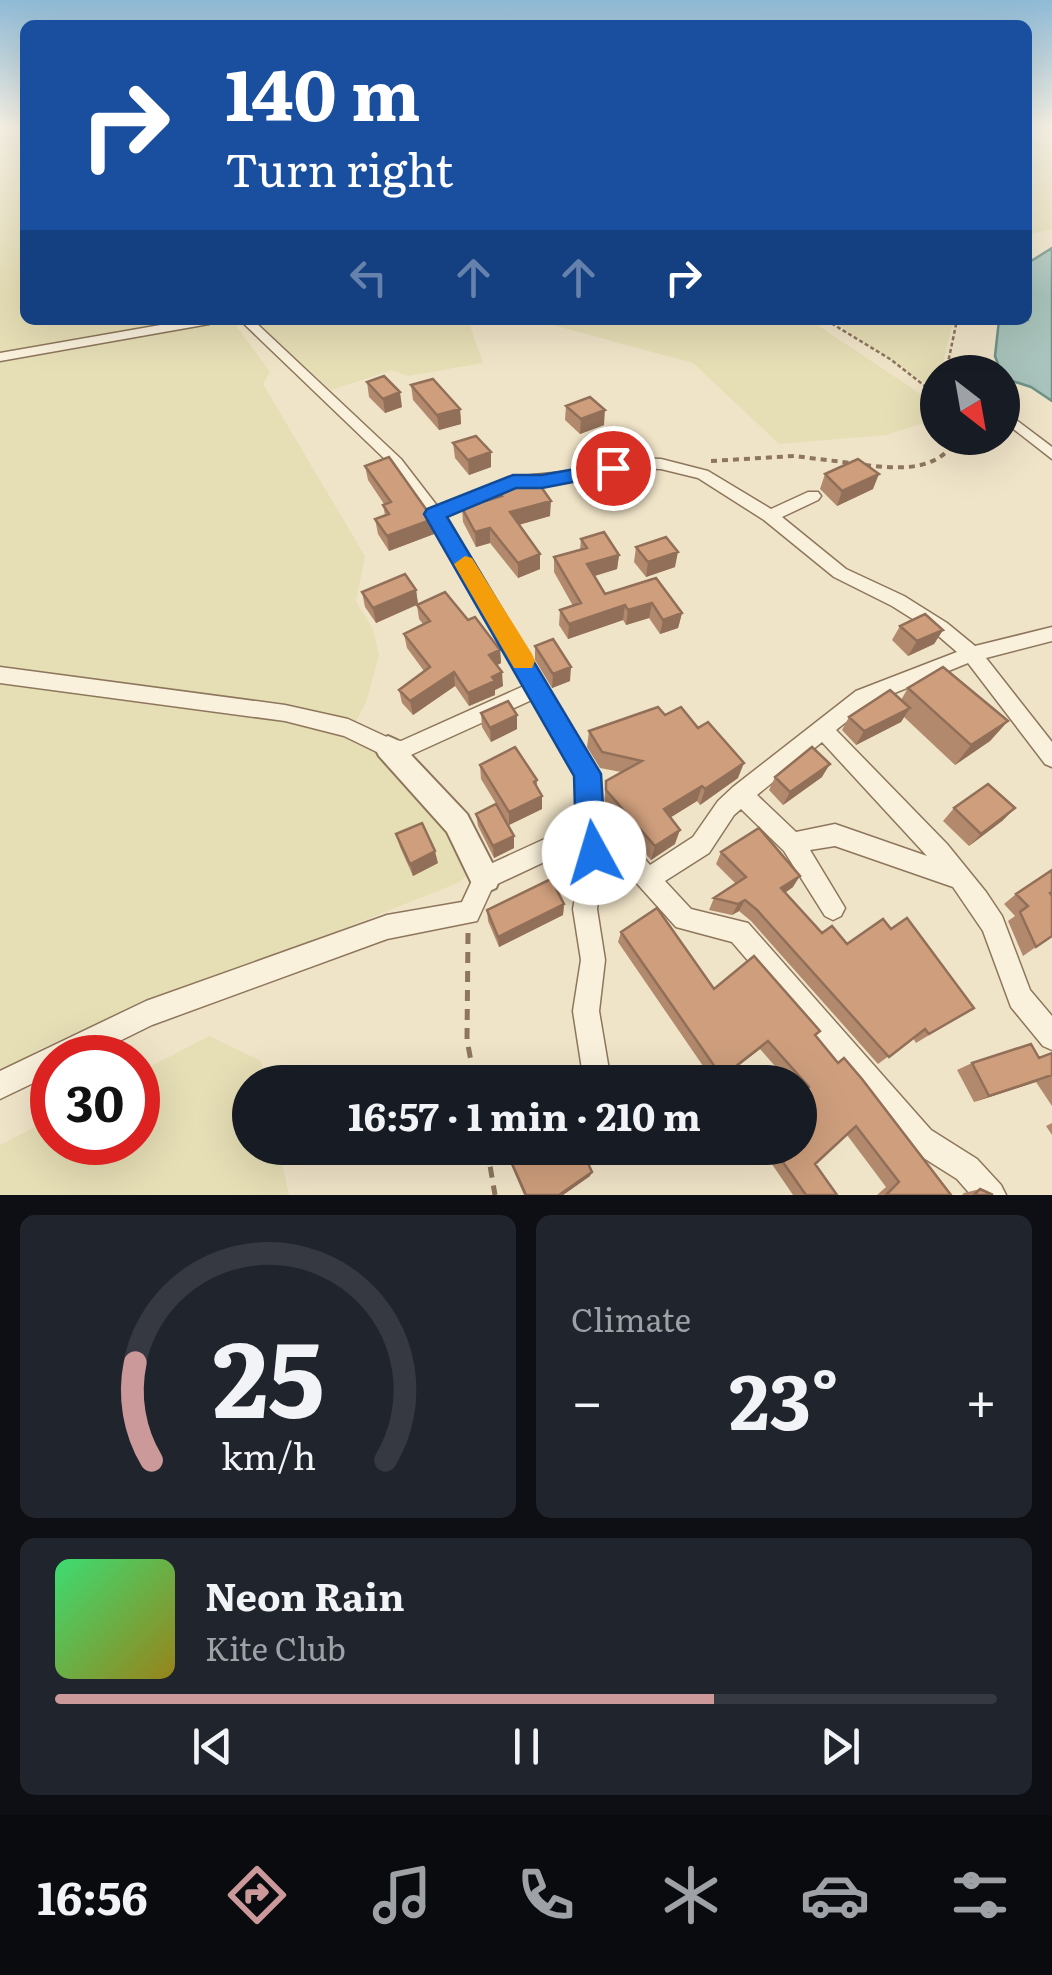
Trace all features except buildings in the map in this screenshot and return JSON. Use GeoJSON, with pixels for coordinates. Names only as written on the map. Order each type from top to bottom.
{"type":"FeatureCollection","features":[{"type":"Feature","properties":{"kind":"street"},"geometry":{"type":"LineString","coordinates":[[0,357],[181,325]]}},
{"type":"Feature","properties":{"kind":"street"},"geometry":{"type":"LineString","coordinates":[[249,325],[396,462],[434,514],[588,774],[590,809],[599,824],[684,919],[738,932],[921,1140],[967,1170],[991,1195]]}},
{"type":"Feature","properties":{"kind":"street"},"geometry":{"type":"LineString","coordinates":[[1020,428],[1052,454]]}},
{"type":"Feature","properties":{"kind":"street"},"geometry":{"type":"LineString","coordinates":[[434,514],[513,482],[594,474],[632,463],[661,464],[703,474],[770,516],[840,573],[898,601],[972,654],[1052,758]]}},
{"type":"Feature","properties":{"kind":"street"},"geometry":{"type":"LineString","coordinates":[[770,516],[814,496]]}},
{"type":"Feature","properties":{"kind":"street"},"geometry":{"type":"LineString","coordinates":[[650,878],[701,845],[726,808],[741,794],[863,697],[972,654],[1052,634]]}},
{"type":"Feature","properties":{"kind":"street"},"geometry":{"type":"LineString","coordinates":[[0,675],[286,712],[348,728],[388,748],[402,750],[539,688]]}},
{"type":"Feature","properties":{"kind":"street"},"geometry":{"type":"LineString","coordinates":[[824,731],[961,878],[993,926],[1020,998],[1052,1038]]}},
{"type":"Feature","properties":{"kind":"street"},"geometry":{"type":"LineString","coordinates":[[388,748],[457,823],[485,878]]}},
{"type":"Feature","properties":{"kind":"street"},"geometry":{"type":"LineString","coordinates":[[741,794],[792,843],[833,908]]}},
{"type":"Feature","properties":{"kind":"street"},"geometry":{"type":"LineString","coordinates":[[0,1085],[146,1014],[387,927],[469,913],[485,878],[599,824]]}},
{"type":"Feature","properties":{"kind":"street"},"geometry":{"type":"LineString","coordinates":[[595,1065],[586,1011],[593,960],[585,909],[599,824]]}},
{"type":"Feature","properties":{"kind":"street"},"geometry":{"type":"LineString","coordinates":[[792,843],[834,835],[961,878]]}},
{"type":"Feature","properties":{"kind":"path"},"geometry":{"type":"LineString","coordinates":[[834,325],[920,382]]}},
{"type":"Feature","properties":{"kind":"path"},"geometry":{"type":"LineString","coordinates":[[950,355],[956,325]]}},
{"type":"Feature","properties":{"kind":"path"},"geometry":{"type":"LineString","coordinates":[[699,461],[794,456],[908,470],[942,455]]}},
{"type":"Feature","properties":{"kind":"path"},"geometry":{"type":"LineString","coordinates":[[814,496],[810,491],[845,462]]}},
{"type":"Feature","properties":{"kind":"path"},"geometry":{"type":"LineString","coordinates":[[469,913],[467,1040],[472,1065]]}},
{"type":"Feature","properties":{"kind":"path"},"geometry":{"type":"LineString","coordinates":[[489,1165],[495,1195]]}},
{"type":"Feature","properties":{"kind":"shaded area"},"geometry":{"type":"Polygon","coordinates":[[[0,183],[20,183],[20,325],[236,325],[270,372],[263,384],[365,556],[356,601],[373,629],[379,655],[366,703],[348,736],[390,761],[457,823],[471,871],[460,882],[151,1000],[72,1035],[30,1035],[30,1055],[0,1073],[0,183]]]}},
{"type":"Feature","properties":{"kind":"shaded area"},"geometry":{"type":"Polygon","coordinates":[[[1032,183],[1052,183],[1052,229],[1032,234],[1032,183]]]}},
{"type":"Feature","properties":{"kind":"shaded area"},"geometry":{"type":"Polygon","coordinates":[[[260,325],[470,325],[483,363],[408,376],[392,370],[331,390],[260,325]]]}},
{"type":"Feature","properties":{"kind":"shaded area"},"geometry":{"type":"Polygon","coordinates":[[[552,325],[817,325],[920,394],[920,424],[886,435],[779,444],[693,363],[552,325]]]}},
{"type":"Feature","properties":{"kind":"shaded area"},"geometry":{"type":"Polygon","coordinates":[[[838,325],[952,325],[945,355],[920,355],[920,380],[838,325]]]}},
{"type":"Feature","properties":{"kind":"shaded area"},"geometry":{"type":"Polygon","coordinates":[[[209,1036],[261,1061],[262,1065],[232,1065],[232,1165],[283,1165],[289,1195],[0,1195],[0,1145],[30,1129],[30,1165],[160,1165],[160,1062],[209,1036]]]}},
{"type":"Feature","properties":{"kind":"water"},"geometry":{"type":"Polygon","coordinates":[[[1052,248],[1052,401],[1020,383],[1020,355],[995,355],[998,325],[1032,325],[1032,260],[1052,248]]]}},
{"type":"Feature","properties":{"kind":"slow traffic"},"geometry":{"type":"LineString","coordinates":[[465,564],[523,661]]}},
{"type":"Feature","properties":{"kind":"route"},"geometry":{"type":"LineString","coordinates":[[594,853],[599,824],[590,809],[588,774],[434,514],[513,482],[542,482],[613,468]]}}]}
